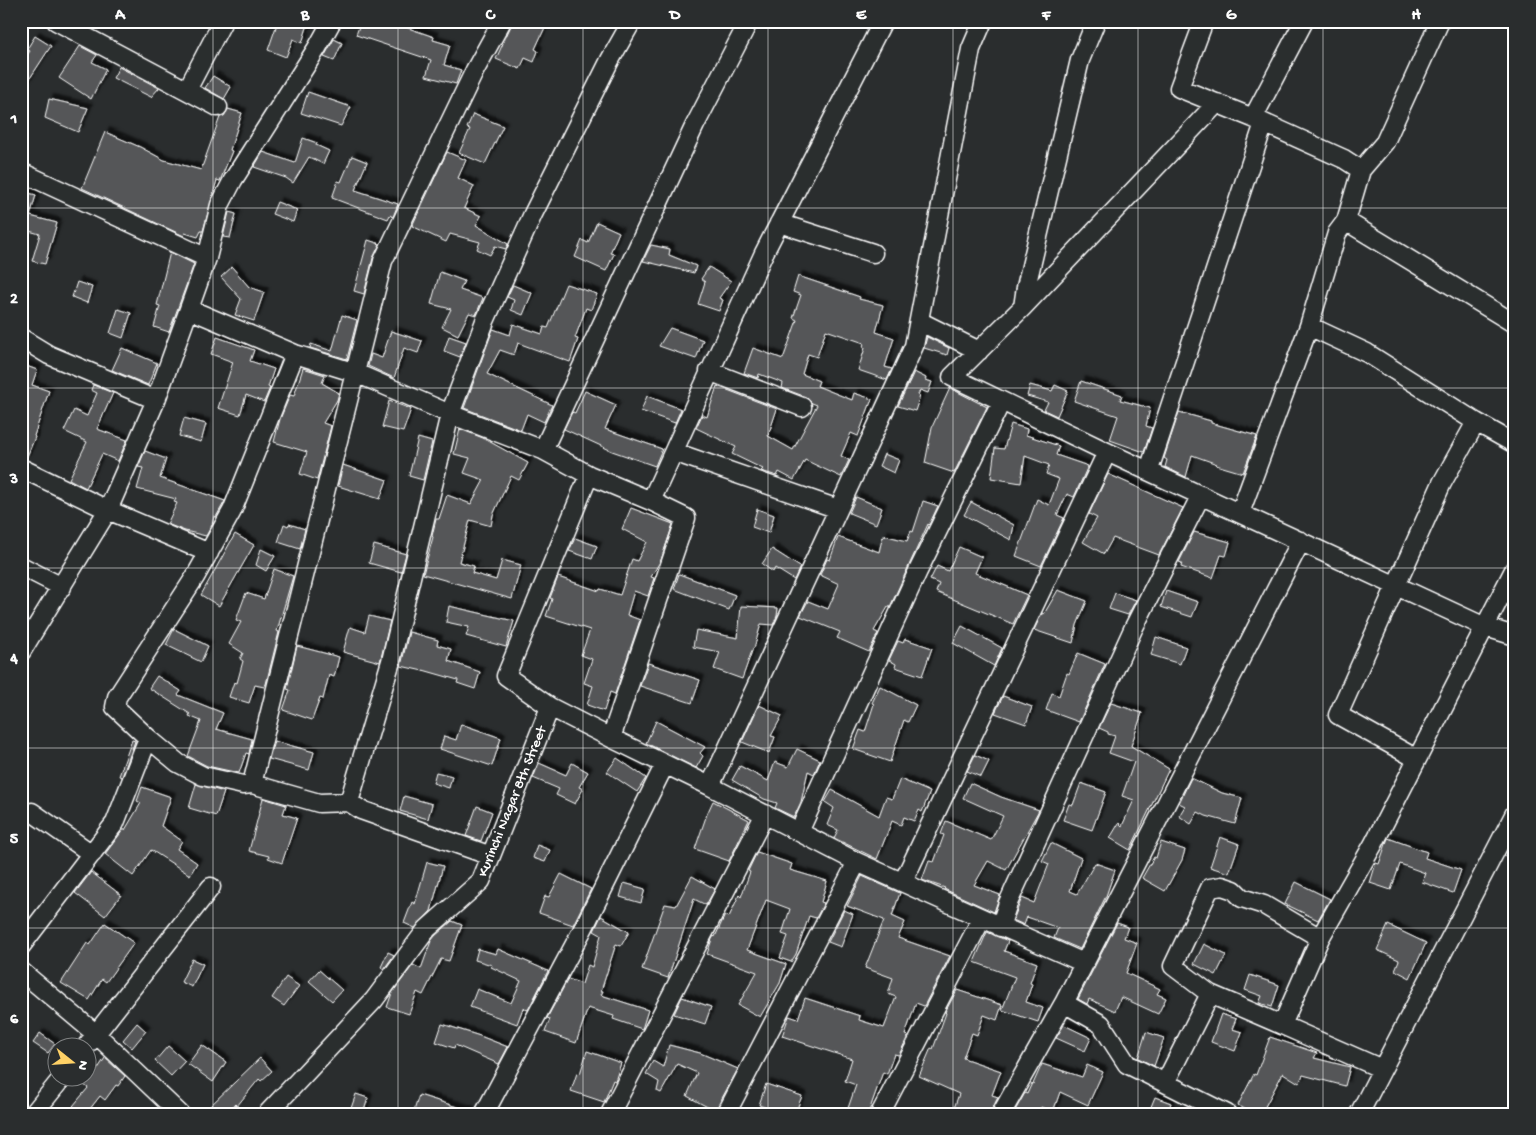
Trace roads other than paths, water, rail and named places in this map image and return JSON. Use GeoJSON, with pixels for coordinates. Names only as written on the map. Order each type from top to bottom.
{"type":"FeatureCollection","features":[{"type":"Feature","properties":{"kind":"street"},"geometry":{"type":"LineString","coordinates":[[56,21],[218,107]]}},
{"type":"Feature","properties":{"kind":"street"},"geometry":{"type":"LineString","coordinates":[[187,90],[223,21]]}},
{"type":"Feature","properties":{"kind":"street"},"geometry":{"type":"LineString","coordinates":[[252,784],[383,261],[475,70],[502,21]]}},
{"type":"Feature","properties":{"kind":"street"},"geometry":{"type":"LineString","coordinates":[[349,802],[391,661],[450,414],[485,321],[533,214],[610,60],[632,21]]}},
{"type":"Feature","properties":{"kind":"street"},"geometry":{"type":"LineString","coordinates":[[543,450],[695,125],[749,21]]}},
{"type":"Feature","properties":{"kind":"street"},"geometry":{"type":"LineString","coordinates":[[651,501],[764,253],[883,21]]}},
{"type":"Feature","properties":{"kind":"street"},"geometry":{"type":"LineString","coordinates":[[710,786],[914,346],[971,49],[983,21]]}},
{"type":"Feature","properties":{"kind":"street"},"geometry":{"type":"LineString","coordinates":[[1022,307],[1080,60],[1096,21]]}},
{"type":"Feature","properties":{"kind":"street"},"geometry":{"type":"LineString","coordinates":[[1204,21],[1179,88],[1259,120],[1344,159],[1360,170]]}},
{"type":"Feature","properties":{"kind":"street"},"geometry":{"type":"LineString","coordinates":[[1149,470],[1259,120],[1304,21]]}},
{"type":"Feature","properties":{"kind":"street"},"geometry":{"type":"LineString","coordinates":[[1240,513],[1309,326],[1337,233],[1346,221],[1360,170],[1384,142],[1440,21]]}},
{"type":"Feature","properties":{"kind":"street"},"geometry":{"type":"LineString","coordinates":[[21,652],[108,510],[156,400],[207,258],[220,205],[232,180],[317,48],[328,23]]}},
{"type":"Feature","properties":{"kind":"street"},"geometry":{"type":"LineString","coordinates":[[1216,103],[1022,307],[952,377],[1001,402],[1485,627],[1515,636]]}},
{"type":"Feature","properties":{"kind":"street"},"geometry":{"type":"LineString","coordinates":[[21,172],[207,258]]}},
{"type":"Feature","properties":{"kind":"street"},"geometry":{"type":"LineString","coordinates":[[1346,221],[1515,324]]}},
{"type":"Feature","properties":{"kind":"street"},"geometry":{"type":"LineString","coordinates":[[780,222],[873,253]]}},
{"type":"Feature","properties":{"kind":"street"},"geometry":{"type":"LineString","coordinates":[[189,309],[295,354],[356,373],[450,414],[543,450],[589,475],[686,518],[611,738]]}},
{"type":"Feature","properties":{"kind":"street"},"geometry":{"type":"LineString","coordinates":[[919,321],[979,351]]}},
{"type":"Feature","properties":{"kind":"street"},"geometry":{"type":"LineString","coordinates":[[1309,326],[1366,353],[1476,422],[1515,444]]}},
{"type":"Feature","properties":{"kind":"street"},"geometry":{"type":"LineString","coordinates":[[21,338],[49,354],[156,400]]}},
{"type":"Feature","properties":{"kind":"street"},"geometry":{"type":"LineString","coordinates":[[295,354],[232,511],[195,577],[116,697],[115,707],[178,763],[203,776],[243,785],[252,784],[319,803],[349,802],[361,810],[491,856]]}},
{"type":"Feature","properties":{"kind":"street"},"geometry":{"type":"LineString","coordinates":[[710,370],[802,407]]}},
{"type":"Feature","properties":{"kind":"street"},"geometry":{"type":"LineString","coordinates":[[799,832],[918,571],[1001,402]]}},
{"type":"Feature","properties":{"kind":"street"},"geometry":{"type":"LineString","coordinates":[[1417,759],[1338,715],[1442,483],[1476,422]]}},
{"type":"Feature","properties":{"kind":"street"},"geometry":{"type":"LineString","coordinates":[[674,452],[838,509]]}},
{"type":"Feature","properties":{"kind":"street"},"geometry":{"type":"LineString","coordinates":[[903,882],[1108,452]]}},
{"type":"Feature","properties":{"kind":"street"},"geometry":{"type":"LineString","coordinates":[[21,468],[108,510],[209,553]]}},
{"type":"Feature","properties":{"kind":"street"},"geometry":{"type":"LineString","coordinates":[[589,475],[506,676],[550,707],[710,786],[857,862],[1084,964]]}},
{"type":"Feature","properties":{"kind":"street"},"geometry":{"type":"LineString","coordinates":[[1000,926],[1008,903],[1134,627],[1201,495]]}},
{"type":"Feature","properties":{"kind":"street"},"geometry":{"type":"LineString","coordinates":[[1001,1114],[1064,1003],[1301,541]]}},
{"type":"Feature","properties":{"kind":"street"},"geometry":{"type":"LineString","coordinates":[[21,566],[62,587]]}},
{"type":"Feature","properties":{"kind":"street"},"geometry":{"type":"LineString","coordinates":[[1282,1025],[1320,938],[1373,845],[1515,568]]}},
{"type":"Feature","properties":{"kind":"street","name":"Kurinchi Nagar 8th Street"},"geometry":{"type":"LineString","coordinates":[[267,1114],[374,1000],[427,929],[481,880],[550,707]]}},
{"type":"Feature","properties":{"kind":"street"},"geometry":{"type":"LineString","coordinates":[[21,946],[115,823],[148,738]]}},
{"type":"Feature","properties":{"kind":"street"},"geometry":{"type":"LineString","coordinates":[[484,1114],[584,927],[665,764]]}},
{"type":"Feature","properties":{"kind":"street"},"geometry":{"type":"LineString","coordinates":[[32,812],[92,854]]}},
{"type":"Feature","properties":{"kind":"street"},"geometry":{"type":"LineString","coordinates":[[1358,1114],[1515,813]]}},
{"type":"Feature","properties":{"kind":"street"},"geometry":{"type":"LineString","coordinates":[[610,1114],[765,814]]}},
{"type":"Feature","properties":{"kind":"street"},"geometry":{"type":"LineString","coordinates":[[726,1114],[857,862]]}},
{"type":"Feature","properties":{"kind":"street"},"geometry":{"type":"LineString","coordinates":[[1320,938],[1264,905],[1242,898],[1234,890],[1222,886],[1210,888],[1174,966],[1210,994],[1382,1069]]}},
{"type":"Feature","properties":{"kind":"street"},"geometry":{"type":"LineString","coordinates":[[93,1038],[211,887]]}},
{"type":"Feature","properties":{"kind":"street"},"geometry":{"type":"LineString","coordinates":[[880,1114],[982,918]]}},
{"type":"Feature","properties":{"kind":"street"},"geometry":{"type":"LineString","coordinates":[[21,971],[88,1038]]}},
{"type":"Feature","properties":{"kind":"street"},"geometry":{"type":"LineString","coordinates":[[1166,1083],[1210,994]]}},
{"type":"Feature","properties":{"kind":"street"},"geometry":{"type":"LineString","coordinates":[[1064,1003],[1101,1024],[1127,1064],[1224,1113]]}},
{"type":"Feature","properties":{"kind":"street"},"geometry":{"type":"LineString","coordinates":[[98,1047],[180,1114]]}},
{"type":"Feature","properties":{"kind":"street"},"geometry":{"type":"LineString","coordinates":[[33,1114],[54,1088]]}}]}
